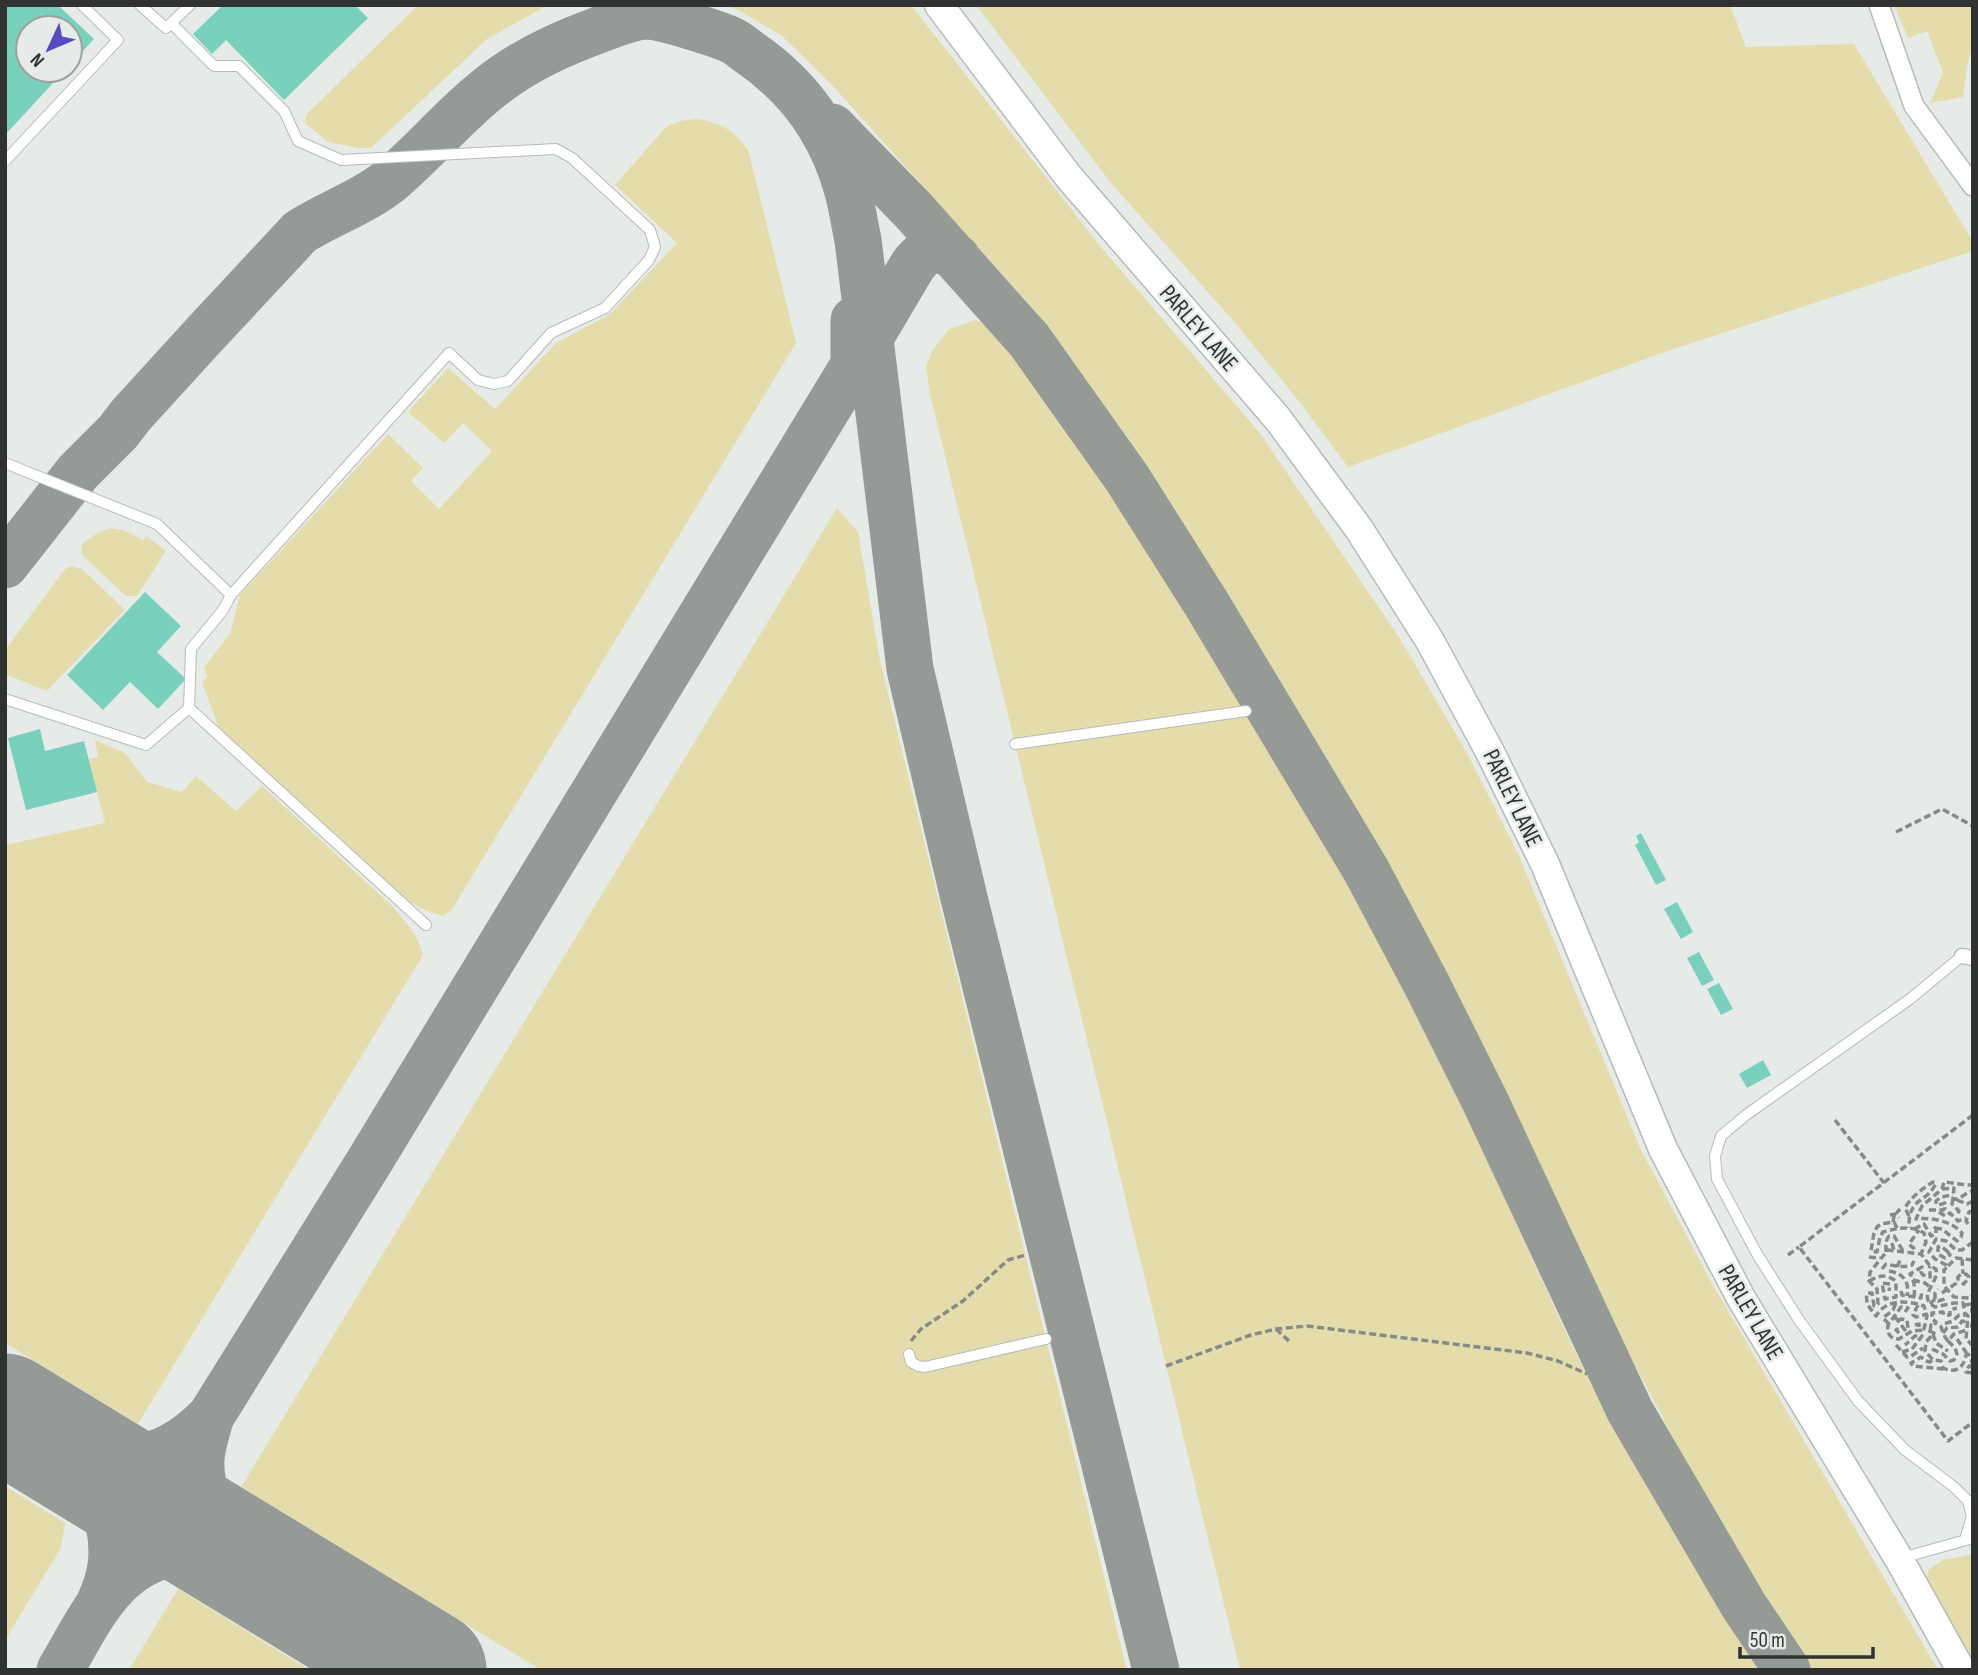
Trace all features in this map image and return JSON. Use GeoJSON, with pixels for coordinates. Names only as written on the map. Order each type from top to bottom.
{"type":"FeatureCollection","features":[{"type":"Feature","properties":{"kind":"main road","name":"PARLEY LANE"},"geometry":{"type":"LineString","coordinates":[[939,5],[1068,176],[1277,418],[1359,529],[1430,641],[1490,752],[1545,864],[1663,1149],[1741,1298],[1899,1559],[1961,1670]]}},
{"type":"Feature","properties":{"kind":"street"},"geometry":{"type":"LineString","coordinates":[[1880,5],[1913,106],[1973,186]]}},
{"type":"Feature","properties":{"kind":"lane"},"geometry":{"type":"LineString","coordinates":[[5,161],[118,40],[82,5]]}},
{"type":"Feature","properties":{"kind":"lane"},"geometry":{"type":"LineString","coordinates":[[140,5],[166,28],[190,5]]}},
{"type":"Feature","properties":{"kind":"lane"},"geometry":{"type":"LineString","coordinates":[[5,699],[146,745],[189,708],[191,649],[223,610],[231,594],[449,353],[478,380],[494,384],[508,381],[551,333],[605,308],[649,260],[655,247],[650,230],[572,158],[556,149],[341,160],[298,141],[284,111],[239,66],[214,65],[171,23]]}},
{"type":"Feature","properties":{"kind":"lane"},"geometry":{"type":"LineString","coordinates":[[5,463],[158,524],[231,594]]}},
{"type":"Feature","properties":{"kind":"lane"},"geometry":{"type":"LineString","coordinates":[[189,708],[426,925]]}},
{"type":"Feature","properties":{"kind":"lane"},"geometry":{"type":"LineString","coordinates":[[1015,744],[1246,711]]}},
{"type":"Feature","properties":{"kind":"lane"},"geometry":{"type":"LineString","coordinates":[[1899,1559],[1969,1539],[1972,1516],[1968,1501],[1905,1450],[1858,1401],[1799,1320],[1757,1254],[1717,1179],[1716,1156],[1721,1136],[1746,1115],[1967,957]]}},
{"type":"Feature","properties":{"kind":"lane"},"geometry":{"type":"LineString","coordinates":[[909,1354],[911,1362],[925,1367],[1046,1339]]}},
{"type":"Feature","properties":{"kind":"path"},"geometry":{"type":"LineString","coordinates":[[1896,832],[1942,809],[1973,826]]}},
{"type":"Feature","properties":{"kind":"path"},"geometry":{"type":"LineString","coordinates":[[1788,1255],[1972,1116]]}},
{"type":"Feature","properties":{"kind":"path"},"geometry":{"type":"LineString","coordinates":[[1835,1121],[1884,1182]]}},
{"type":"Feature","properties":{"kind":"path"},"geometry":{"type":"LineString","coordinates":[[1914,1229],[1924,1224],[1931,1236],[1936,1234],[1934,1226],[1957,1241],[1962,1233],[1957,1227],[1933,1219],[1916,1219],[1922,1206],[1942,1189],[1944,1182],[1973,1185]]}},
{"type":"Feature","properties":{"kind":"path"},"geometry":{"type":"LineString","coordinates":[[1909,1216],[1915,1203],[1932,1190],[1936,1183],[1929,1184],[1905,1208],[1914,1229],[1909,1244],[1913,1248],[1916,1247]]}},
{"type":"Feature","properties":{"kind":"path"},"geometry":{"type":"LineString","coordinates":[[1942,1189],[1954,1188],[1955,1198],[1952,1204],[1959,1211],[1954,1218]]}},
{"type":"Feature","properties":{"kind":"path"},"geometry":{"type":"LineString","coordinates":[[1959,1191],[1962,1196]]}},
{"type":"Feature","properties":{"kind":"path"},"geometry":{"type":"LineString","coordinates":[[1929,1210],[1943,1210],[1945,1203],[1936,1204],[1941,1197],[1955,1198],[1973,1191]]}},
{"type":"Feature","properties":{"kind":"path"},"geometry":{"type":"LineString","coordinates":[[1955,1198],[1967,1204],[1973,1201]]}},
{"type":"Feature","properties":{"kind":"path"},"geometry":{"type":"LineString","coordinates":[[1900,1209],[1893,1222],[1877,1227],[1871,1251],[1877,1252],[1883,1232],[1896,1228],[1914,1229],[1924,1233],[1926,1242],[1921,1254]]}},
{"type":"Feature","properties":{"kind":"path"},"geometry":{"type":"LineString","coordinates":[[1937,1211],[1945,1216],[1950,1213],[1962,1221],[1969,1212],[1973,1212]]}},
{"type":"Feature","properties":{"kind":"path"},"geometry":{"type":"LineString","coordinates":[[1890,1215],[1898,1216]]}},
{"type":"Feature","properties":{"kind":"path"},"geometry":{"type":"LineString","coordinates":[[1966,1218],[1969,1226]]}},
{"type":"Feature","properties":{"kind":"path"},"geometry":{"type":"LineString","coordinates":[[1893,1222],[1896,1228]]}},
{"type":"Feature","properties":{"kind":"path"},"geometry":{"type":"LineString","coordinates":[[1886,1252],[1885,1244],[1889,1236],[1894,1236],[1903,1251]]}},
{"type":"Feature","properties":{"kind":"path"},"geometry":{"type":"LineString","coordinates":[[1919,1241],[1925,1238]]}},
{"type":"Feature","properties":{"kind":"path"},"geometry":{"type":"LineString","coordinates":[[1948,1266],[1931,1254],[1930,1249],[1936,1239],[1946,1241],[1956,1250],[1962,1250],[1973,1242]]}},
{"type":"Feature","properties":{"kind":"path"},"geometry":{"type":"LineString","coordinates":[[1892,1243],[1895,1251]]}},
{"type":"Feature","properties":{"kind":"path"},"geometry":{"type":"LineString","coordinates":[[1937,1251],[1938,1247],[1941,1246],[1947,1251],[1951,1246]]}},
{"type":"Feature","properties":{"kind":"path"},"geometry":{"type":"LineString","coordinates":[[1799,1247],[1948,1441],[1973,1422]]}},
{"type":"Feature","properties":{"kind":"path"},"geometry":{"type":"LineString","coordinates":[[1870,1272],[1886,1252],[1891,1250],[1921,1254]]}},
{"type":"Feature","properties":{"kind":"path"},"geometry":{"type":"LineString","coordinates":[[1921,1254],[1930,1266],[1936,1269],[1937,1274],[1927,1296],[1930,1304],[1935,1307],[1964,1303],[1965,1313],[1969,1313]]}},
{"type":"Feature","properties":{"kind":"path"},"geometry":{"type":"LineString","coordinates":[[909,1354],[910,1343],[920,1329],[963,1301],[1008,1260],[1025,1255]]}},
{"type":"Feature","properties":{"kind":"path"},"geometry":{"type":"LineString","coordinates":[[1869,1257],[1882,1258]]}},
{"type":"Feature","properties":{"kind":"path"},"geometry":{"type":"LineString","coordinates":[[1893,1270],[1900,1258]]}},
{"type":"Feature","properties":{"kind":"path"},"geometry":{"type":"LineString","coordinates":[[1973,1260],[1956,1258],[1944,1270],[1943,1275],[1945,1291],[1954,1297],[1970,1298],[1973,1295]]}},
{"type":"Feature","properties":{"kind":"path"},"geometry":{"type":"LineString","coordinates":[[1962,1259],[1963,1274]]}},
{"type":"Feature","properties":{"kind":"path"},"geometry":{"type":"LineString","coordinates":[[1893,1270],[1912,1265],[1914,1261]]}},
{"type":"Feature","properties":{"kind":"path"},"geometry":{"type":"LineString","coordinates":[[1869,1281],[1870,1264]]}},
{"type":"Feature","properties":{"kind":"path"},"geometry":{"type":"LineString","coordinates":[[1882,1269],[1886,1264],[1901,1275],[1909,1287],[1907,1296]]}},
{"type":"Feature","properties":{"kind":"path"},"geometry":{"type":"LineString","coordinates":[[1914,1297],[1915,1290],[1910,1274],[1923,1267],[1923,1275],[1930,1277],[1930,1266]]}},
{"type":"Feature","properties":{"kind":"path"},"geometry":{"type":"LineString","coordinates":[[1945,1291],[1958,1282],[1958,1277],[1963,1274]]}},
{"type":"Feature","properties":{"kind":"path"},"geometry":{"type":"LineString","coordinates":[[1958,1282],[1964,1284],[1967,1281],[1969,1277],[1963,1274]]}},
{"type":"Feature","properties":{"kind":"path"},"geometry":{"type":"LineString","coordinates":[[1869,1281],[1884,1275],[1896,1282],[1902,1295],[1921,1298],[1922,1290]]}},
{"type":"Feature","properties":{"kind":"path"},"geometry":{"type":"LineString","coordinates":[[1913,1280],[1930,1287]]}},
{"type":"Feature","properties":{"kind":"path"},"geometry":{"type":"LineString","coordinates":[[1869,1281],[1877,1289],[1878,1304],[1874,1306],[1872,1293],[1867,1293],[1866,1300],[1876,1316],[1890,1303],[1924,1306],[1929,1332],[1936,1343],[1948,1350]]}},
{"type":"Feature","properties":{"kind":"path"},"geometry":{"type":"LineString","coordinates":[[1889,1291],[1890,1284],[1882,1283],[1885,1299],[1896,1297],[1900,1288]]}},
{"type":"Feature","properties":{"kind":"path"},"geometry":{"type":"LineString","coordinates":[[1930,1304],[1938,1289]]}},
{"type":"Feature","properties":{"kind":"path"},"geometry":{"type":"LineString","coordinates":[[1935,1299],[1945,1299]]}},
{"type":"Feature","properties":{"kind":"path"},"geometry":{"type":"LineString","coordinates":[[1889,1324],[1883,1318],[1893,1310],[1896,1303]]}},
{"type":"Feature","properties":{"kind":"path"},"geometry":{"type":"LineString","coordinates":[[1918,1304],[1913,1315],[1916,1317],[1927,1314]]}},
{"type":"Feature","properties":{"kind":"path"},"geometry":{"type":"LineString","coordinates":[[1896,1330],[1901,1307],[1908,1308],[1905,1312]]}},
{"type":"Feature","properties":{"kind":"path"},"geometry":{"type":"LineString","coordinates":[[1932,1360],[1925,1347],[1931,1325],[1934,1326],[1936,1322],[1932,1319],[1933,1313],[1943,1312],[1944,1315],[1950,1315],[1950,1310],[1957,1308]]}},
{"type":"Feature","properties":{"kind":"path"},"geometry":{"type":"LineString","coordinates":[[1969,1313],[1973,1332]]}},
{"type":"Feature","properties":{"kind":"path"},"geometry":{"type":"LineString","coordinates":[[1933,1349],[1950,1361],[1954,1360],[1957,1354],[1955,1348],[1941,1327],[1954,1321],[1959,1315],[1969,1313]]}},
{"type":"Feature","properties":{"kind":"path"},"geometry":{"type":"LineString","coordinates":[[1889,1324],[1901,1319],[1907,1320],[1907,1332]]}},
{"type":"Feature","properties":{"kind":"path"},"geometry":{"type":"LineString","coordinates":[[1943,1333],[1947,1328],[1958,1327],[1962,1321],[1970,1322]]}},
{"type":"Feature","properties":{"kind":"path"},"geometry":{"type":"LineString","coordinates":[[1970,1322],[1966,1339],[1973,1346]]}},
{"type":"Feature","properties":{"kind":"path"},"geometry":{"type":"LineString","coordinates":[[1889,1324],[1887,1329],[1891,1338],[1899,1339],[1907,1332],[1919,1330],[1929,1332]]}},
{"type":"Feature","properties":{"kind":"path"},"geometry":{"type":"LineString","coordinates":[[1915,1325],[1919,1324],[1919,1330]]}},
{"type":"Feature","properties":{"kind":"path"},"geometry":{"type":"LineString","coordinates":[[1166,1366],[1251,1335],[1307,1326],[1527,1353],[1587,1374]]}},
{"type":"Feature","properties":{"kind":"path"},"geometry":{"type":"LineString","coordinates":[[1276,1329],[1289,1341]]}},
{"type":"Feature","properties":{"kind":"path"},"geometry":{"type":"LineString","coordinates":[[1967,1332],[1971,1338]]}},
{"type":"Feature","properties":{"kind":"path"},"geometry":{"type":"LineString","coordinates":[[1948,1341],[1954,1334],[1967,1332]]}},
{"type":"Feature","properties":{"kind":"path"},"geometry":{"type":"LineString","coordinates":[[1902,1352],[1912,1349],[1922,1336],[1915,1336],[1905,1345]]}},
{"type":"Feature","properties":{"kind":"path"},"geometry":{"type":"LineString","coordinates":[[1946,1370],[1939,1359],[1930,1362],[1921,1357],[1911,1363],[1913,1366],[1946,1370],[1957,1370],[1970,1354],[1957,1339]]}},
{"type":"Feature","properties":{"kind":"path"},"geometry":{"type":"LineString","coordinates":[[1896,1345],[1906,1357],[1925,1347]]}},
{"type":"Feature","properties":{"kind":"path"},"geometry":{"type":"LineString","coordinates":[[1973,1367],[1969,1366],[1966,1372],[1973,1373]]}},
{"type":"Feature","properties":{"kind":"shaded area"},"geometry":{"type":"Polygon","coordinates":[[[418,5],[548,5],[487,39],[371,148],[328,142],[305,123],[306,115],[418,5]]]}},
{"type":"Feature","properties":{"kind":"shaded area"},"geometry":{"type":"Polygon","coordinates":[[[725,5],[911,5],[1101,247],[1259,432],[1399,637],[1467,753],[1519,856],[1641,1150],[1713,1285],[1938,1670],[1810,1670],[1702,1493],[1587,1273],[1496,1074],[1395,878],[1264,655],[1147,470],[1036,312],[832,85],[782,36],[725,5]]]}},
{"type":"Feature","properties":{"kind":"shaded area"},"geometry":{"type":"Polygon","coordinates":[[[976,5],[1730,5],[1746,47],[1854,44],[1973,242],[1973,251],[1662,353],[1348,467],[1237,325],[1111,183],[976,5]]]}},
{"type":"Feature","properties":{"kind":"shaded area"},"geometry":{"type":"Polygon","coordinates":[[[1894,5],[1973,5],[1973,44],[1963,97],[1930,103],[1943,73],[1927,31],[1908,38],[1894,5]]]}},
{"type":"Feature","properties":{"kind":"shaded area"},"geometry":{"type":"Polygon","coordinates":[[[696,119],[726,128],[738,137],[748,150],[796,343],[451,911],[443,916],[403,898],[219,729],[202,682],[207,677],[204,667],[230,634],[240,595],[388,434],[423,468],[411,481],[439,509],[492,451],[463,423],[444,443],[408,412],[448,368],[495,409],[556,343],[609,315],[677,243],[615,185],[667,126],[696,119]]]}},
{"type":"Feature","properties":{"kind":"shaded area"},"geometry":{"type":"Polygon","coordinates":[[[976,320],[990,325],[1063,423],[1191,619],[1311,820],[1425,1030],[1573,1348],[1609,1418],[1758,1670],[1240,1670],[930,394],[926,367],[932,351],[949,329],[976,320]]]}},
{"type":"Feature","properties":{"kind":"shaded area"},"geometry":{"type":"Polygon","coordinates":[[[837,508],[858,532],[880,661],[1127,1670],[541,1670],[241,1487],[837,508]]]}},
{"type":"Feature","properties":{"kind":"shaded area"},"geometry":{"type":"Polygon","coordinates":[[[111,528],[123,530],[144,540],[146,536],[166,551],[137,596],[126,596],[83,556],[83,543],[99,532],[111,528]]]}},
{"type":"Feature","properties":{"kind":"shaded area"},"geometry":{"type":"Polygon","coordinates":[[[71,566],[82,569],[125,610],[47,691],[5,674],[5,650],[65,569],[71,566]]]}},
{"type":"Feature","properties":{"kind":"shaded area"},"geometry":{"type":"Polygon","coordinates":[[[95,740],[125,753],[147,782],[182,792],[196,776],[236,811],[262,786],[393,907],[415,935],[423,955],[138,1424],[5,1343],[5,845],[105,823],[88,759],[98,757],[95,740]]]}},
{"type":"Feature","properties":{"kind":"shaded area"},"geometry":{"type":"Polygon","coordinates":[[[5,1486],[65,1523],[61,1548],[5,1640],[5,1486]]]}},
{"type":"Feature","properties":{"kind":"shaded area"},"geometry":{"type":"Polygon","coordinates":[[[1973,1554],[1973,1668],[1926,1583],[1928,1570],[1943,1560],[1973,1554]]]}},
{"type":"Feature","properties":{"kind":"shaded area"},"geometry":{"type":"Polygon","coordinates":[[[178,1589],[310,1670],[129,1670],[178,1589]]]}},
{"type":"Feature","properties":{"kind":"building"},"geometry":{"type":"Polygon","coordinates":[[[5,5],[58,5],[68,14],[14,14],[14,84],[52,84],[5,135],[5,5]]]}},
{"type":"Feature","properties":{"kind":"building"},"geometry":{"type":"Polygon","coordinates":[[[223,5],[355,5],[368,18],[284,100],[226,40],[212,54],[193,34],[223,5]]]}},
{"type":"Feature","properties":{"kind":"building"},"geometry":{"type":"Polygon","coordinates":[[[84,30],[94,39],[84,50],[84,30]]]}},
{"type":"Feature","properties":{"kind":"building"},"geometry":{"type":"Polygon","coordinates":[[[145,592],[181,626],[157,652],[186,679],[158,709],[130,682],[103,710],[67,675],[145,592]]]}},
{"type":"Feature","properties":{"kind":"building"},"geometry":{"type":"Polygon","coordinates":[[[40,729],[45,751],[84,741],[97,792],[26,810],[8,738],[40,729]]]}},
{"type":"Feature","properties":{"kind":"building"},"geometry":{"type":"Polygon","coordinates":[[[1641,833],[1666,880],[1656,885],[1635,845],[1639,842],[1636,836],[1641,833]]]}},
{"type":"Feature","properties":{"kind":"building"},"geometry":{"type":"Polygon","coordinates":[[[1677,902],[1693,932],[1681,939],[1664,909],[1677,902]]]}},
{"type":"Feature","properties":{"kind":"building"},"geometry":{"type":"Polygon","coordinates":[[[1699,952],[1714,980],[1702,986],[1687,958],[1699,952]]]}},
{"type":"Feature","properties":{"kind":"building"},"geometry":{"type":"Polygon","coordinates":[[[1719,983],[1733,1009],[1721,1015],[1707,989],[1719,983]]]}},
{"type":"Feature","properties":{"kind":"building"},"geometry":{"type":"Polygon","coordinates":[[[1763,1060],[1771,1075],[1747,1088],[1739,1074],[1763,1060]]]}},
{"type":"Feature","properties":{"kind":"taxiway"},"geometry":{"type":"LineString","coordinates":[[5,565],[78,472],[118,432],[300,232],[392,179],[472,102],[512,71],[571,41],[621,22],[646,16],[690,26],[733,41],[783,80],[798,95],[822,129],[847,188],[858,240],[910,669],[964,898],[1156,1670]]}},
{"type":"Feature","properties":{"kind":"taxiway"},"geometry":{"type":"LineString","coordinates":[[832,127],[913,210],[1029,340],[1127,478],[1206,603],[1366,870],[1427,985],[1485,1101],[1630,1411],[1744,1606],[1787,1670]]}},
{"type":"Feature","properties":{"kind":"taxiway"},"geometry":{"type":"LineString","coordinates":[[865,346],[913,265],[923,254],[938,250],[957,258]]}},
{"type":"Feature","properties":{"kind":"taxiway"},"geometry":{"type":"LineString","coordinates":[[65,1450],[108,1458],[144,1457],[177,1444],[211,1416],[369,1162],[854,365],[854,320]]}},
{"type":"Feature","properties":{"kind":"taxiway"},"geometry":{"type":"LineString","coordinates":[[211,1416],[201,1459],[204,1488],[214,1515],[249,1562]]}},
{"type":"Feature","properties":{"kind":"taxiway"},"geometry":{"type":"LineString","coordinates":[[65,1450],[87,1474],[107,1510],[112,1545],[111,1565],[99,1604]]}},
{"type":"Feature","properties":{"kind":"taxiway"},"geometry":{"type":"LineString","coordinates":[[60,1670],[91,1616],[116,1584],[131,1571],[149,1561],[187,1551],[212,1552],[249,1562]]}},
{"type":"Feature","properties":{"kind":"runway"},"geometry":{"type":"LineString","coordinates":[[5,1413],[427,1670]]}}]}
